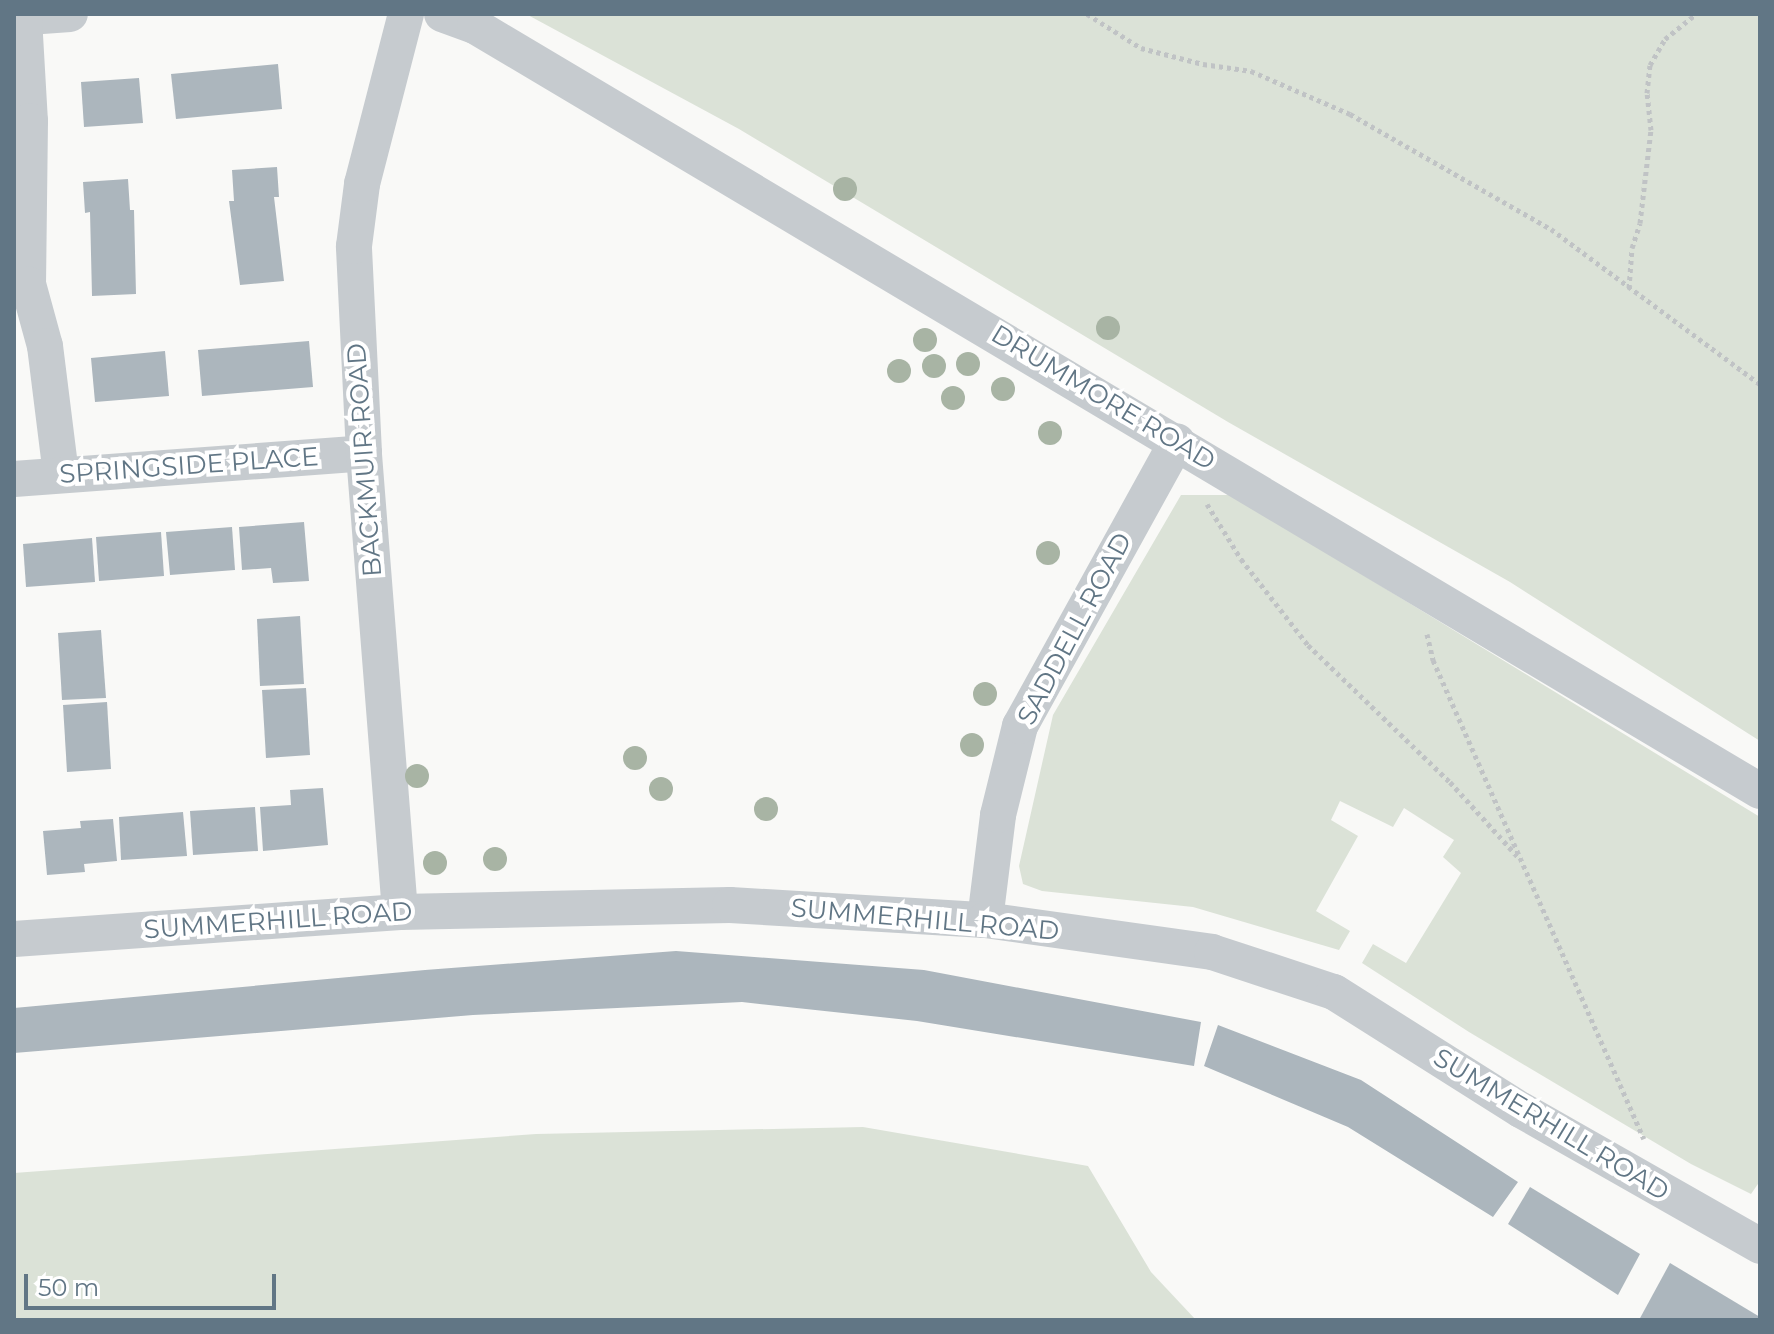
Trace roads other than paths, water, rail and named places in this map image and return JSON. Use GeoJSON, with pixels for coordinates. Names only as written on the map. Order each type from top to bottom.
{"type":"FeatureCollection","features":[{"type":"Feature","properties":{"kind":"street"},"geometry":{"type":"LineString","coordinates":[[61,475],[45,346],[28,284],[30,121],[19,18],[70,14]]}},
{"type":"Feature","properties":{"kind":"street","name":"BACKMUIR ROAD"},"geometry":{"type":"LineString","coordinates":[[400,912],[354,296],[357,211],[406,14]]}},
{"type":"Feature","properties":{"kind":"street","name":"DRUMMORE ROAD"},"geometry":{"type":"LineString","coordinates":[[442,14],[475,26],[1760,791]]}},
{"type":"Feature","properties":{"kind":"street","name":"SADDELL ROAD"},"geometry":{"type":"LineString","coordinates":[[985,920],[998,815],[1020,726],[1177,442]]}},
{"type":"Feature","properties":{"kind":"street","name":"SPRINGSIDE PLACE"},"geometry":{"type":"LineString","coordinates":[[14,479],[364,453]]}},
{"type":"Feature","properties":{"kind":"street","name":"SUMMERHILL ROAD"},"geometry":{"type":"LineString","coordinates":[[14,939],[400,912],[730,905],[985,920],[1212,952],[1334,992],[1521,1110],[1760,1246]]}}]}
